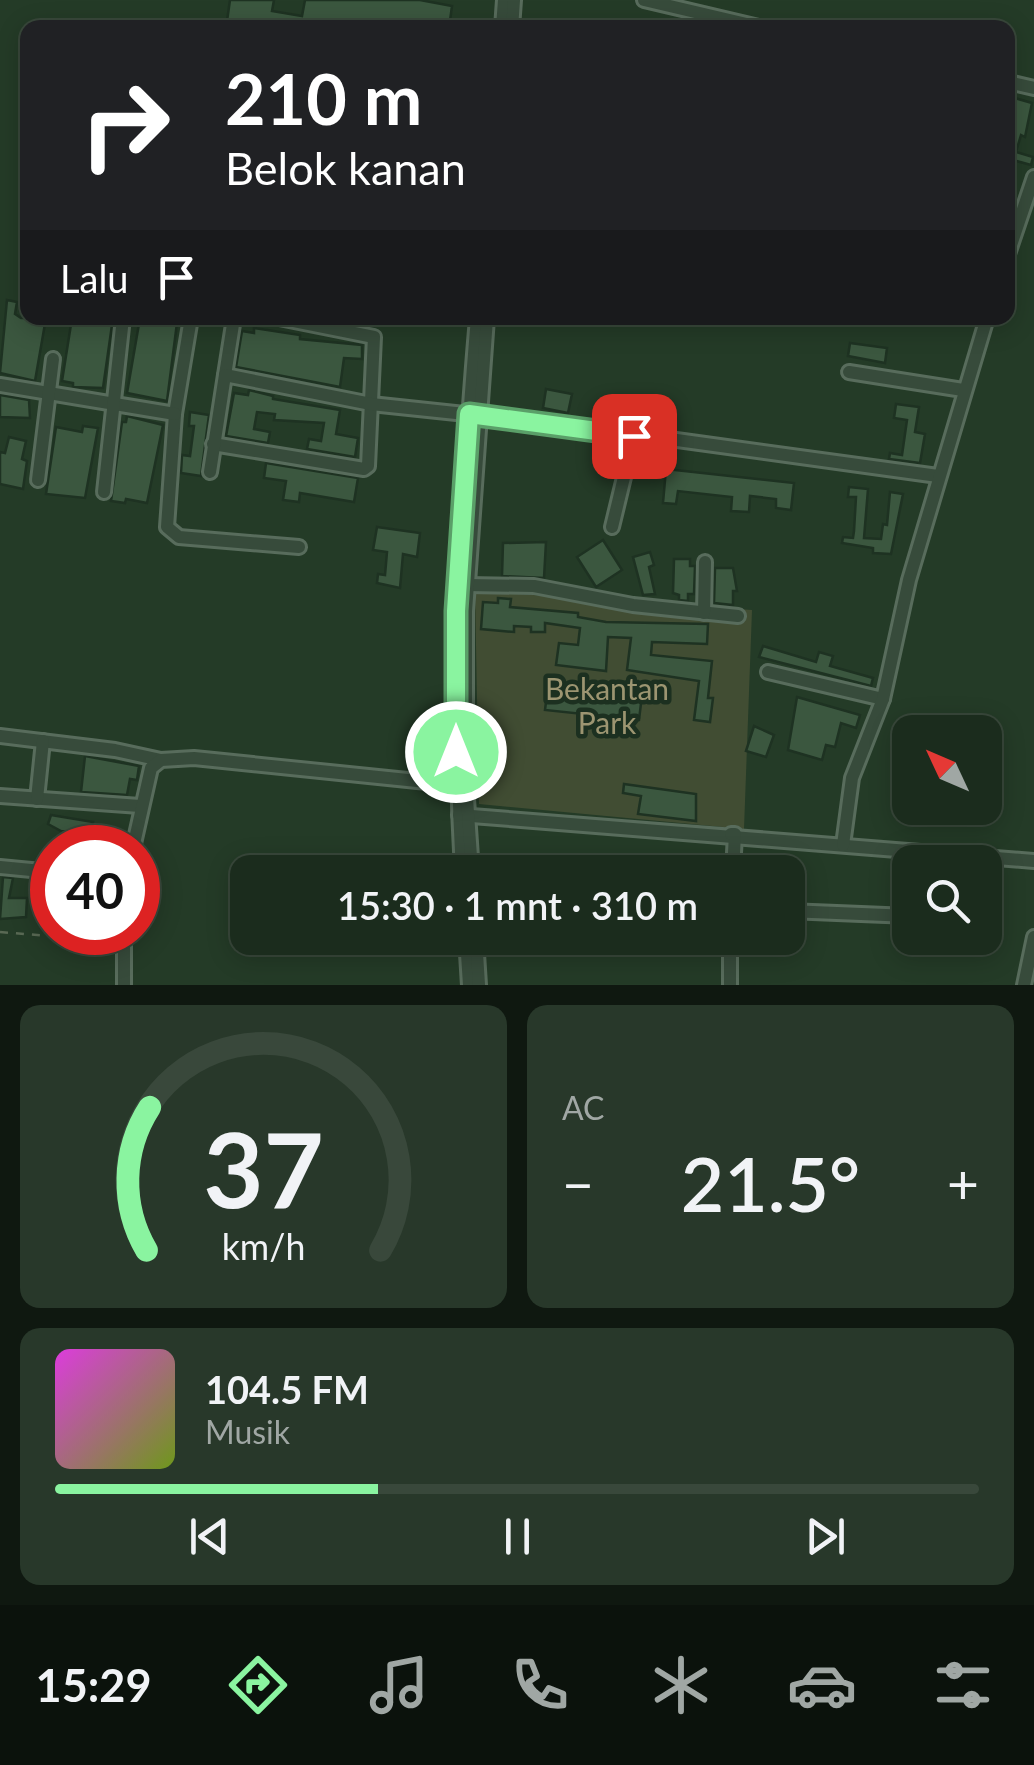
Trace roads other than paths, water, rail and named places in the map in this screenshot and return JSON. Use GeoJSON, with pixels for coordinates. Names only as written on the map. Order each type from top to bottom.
{"type":"FeatureCollection","features":[{"type":"Feature","properties":{"kind":"street"},"geometry":{"type":"LineString","coordinates":[[644,0],[733,20]]}},
{"type":"Feature","properties":{"kind":"street"},"geometry":{"type":"LineString","coordinates":[[1015,230],[1034,177]]}},
{"type":"Feature","properties":{"kind":"street"},"geometry":{"type":"LineString","coordinates":[[104,492],[122,325]]}},
{"type":"Feature","properties":{"kind":"street"},"geometry":{"type":"LineString","coordinates":[[189,325],[165,520],[179,537],[299,547]]}},
{"type":"Feature","properties":{"kind":"street"},"geometry":{"type":"LineString","coordinates":[[210,472],[233,325]]}},
{"type":"Feature","properties":{"kind":"street"},"geometry":{"type":"LineString","coordinates":[[312,325],[375,338]]}},
{"type":"Feature","properties":{"kind":"street"},"geometry":{"type":"LineString","coordinates":[[213,444],[365,468],[376,325]]}},
{"type":"Feature","properties":{"kind":"street"},"geometry":{"type":"LineString","coordinates":[[463,855],[461,633],[467,584],[477,325]]}},
{"type":"Feature","properties":{"kind":"street"},"geometry":{"type":"LineString","coordinates":[[470,855],[465,813],[456,785],[475,414],[486,325]]}},
{"type":"Feature","properties":{"kind":"street"},"geometry":{"type":"LineString","coordinates":[[842,845],[852,778],[883,700],[909,580],[985,325]]}},
{"type":"Feature","properties":{"kind":"street"},"geometry":{"type":"LineString","coordinates":[[38,480],[53,359]]}},
{"type":"Feature","properties":{"kind":"street"},"geometry":{"type":"LineString","coordinates":[[849,372],[963,390]]}},
{"type":"Feature","properties":{"kind":"street"},"geometry":{"type":"LineString","coordinates":[[225,375],[371,404],[475,414],[938,476]]}},
{"type":"Feature","properties":{"kind":"street"},"geometry":{"type":"LineString","coordinates":[[0,385],[175,414]]}},
{"type":"Feature","properties":{"kind":"street"},"geometry":{"type":"LineString","coordinates":[[612,526],[634,436]]}},
{"type":"Feature","properties":{"kind":"street"},"geometry":{"type":"LineString","coordinates":[[704,613],[705,562]]}},
{"type":"Feature","properties":{"kind":"street"},"geometry":{"type":"LineString","coordinates":[[467,584],[534,586],[597,600],[738,616]]}},
{"type":"Feature","properties":{"kind":"street"},"geometry":{"type":"LineString","coordinates":[[768,672],[883,700]]}},
{"type":"Feature","properties":{"kind":"street"},"geometry":{"type":"LineString","coordinates":[[0,736],[162,760],[194,758],[456,785]]}},
{"type":"Feature","properties":{"kind":"street"},"geometry":{"type":"LineString","coordinates":[[37,799],[44,741]]}},
{"type":"Feature","properties":{"kind":"street"},"geometry":{"type":"LineString","coordinates":[[137,825],[151,768],[162,760]]}},
{"type":"Feature","properties":{"kind":"street"},"geometry":{"type":"LineString","coordinates":[[0,796],[140,806]]}},
{"type":"Feature","properties":{"kind":"street"},"geometry":{"type":"LineString","coordinates":[[465,813],[735,834],[892,852]]}},
{"type":"Feature","properties":{"kind":"street"},"geometry":{"type":"LineString","coordinates":[[734,855],[735,834]]}},
{"type":"Feature","properties":{"kind":"street"},"geometry":{"type":"LineString","coordinates":[[1002,859],[1034,860]]}},
{"type":"Feature","properties":{"kind":"street"},"geometry":{"type":"LineString","coordinates":[[0,867],[30,870]]}},
{"type":"Feature","properties":{"kind":"street"},"geometry":{"type":"LineString","coordinates":[[805,912],[892,915]]}},
{"type":"Feature","properties":{"kind":"street"},"geometry":{"type":"LineString","coordinates":[[1024,985],[1034,937]]}},
{"type":"Feature","properties":{"kind":"street"},"geometry":{"type":"LineString","coordinates":[[123,955],[124,985]]}},
{"type":"Feature","properties":{"kind":"street"},"geometry":{"type":"LineString","coordinates":[[467,955],[469,985]]}},
{"type":"Feature","properties":{"kind":"street"},"geometry":{"type":"LineString","coordinates":[[477,955],[479,985]]}},
{"type":"Feature","properties":{"kind":"street"},"geometry":{"type":"LineString","coordinates":[[730,955],[730,985]]}},
{"type":"Feature","properties":{"kind":"park label","name":"Bekantan Park"},"geometry":{"type":"Point","coordinates":[607,707]}}]}
